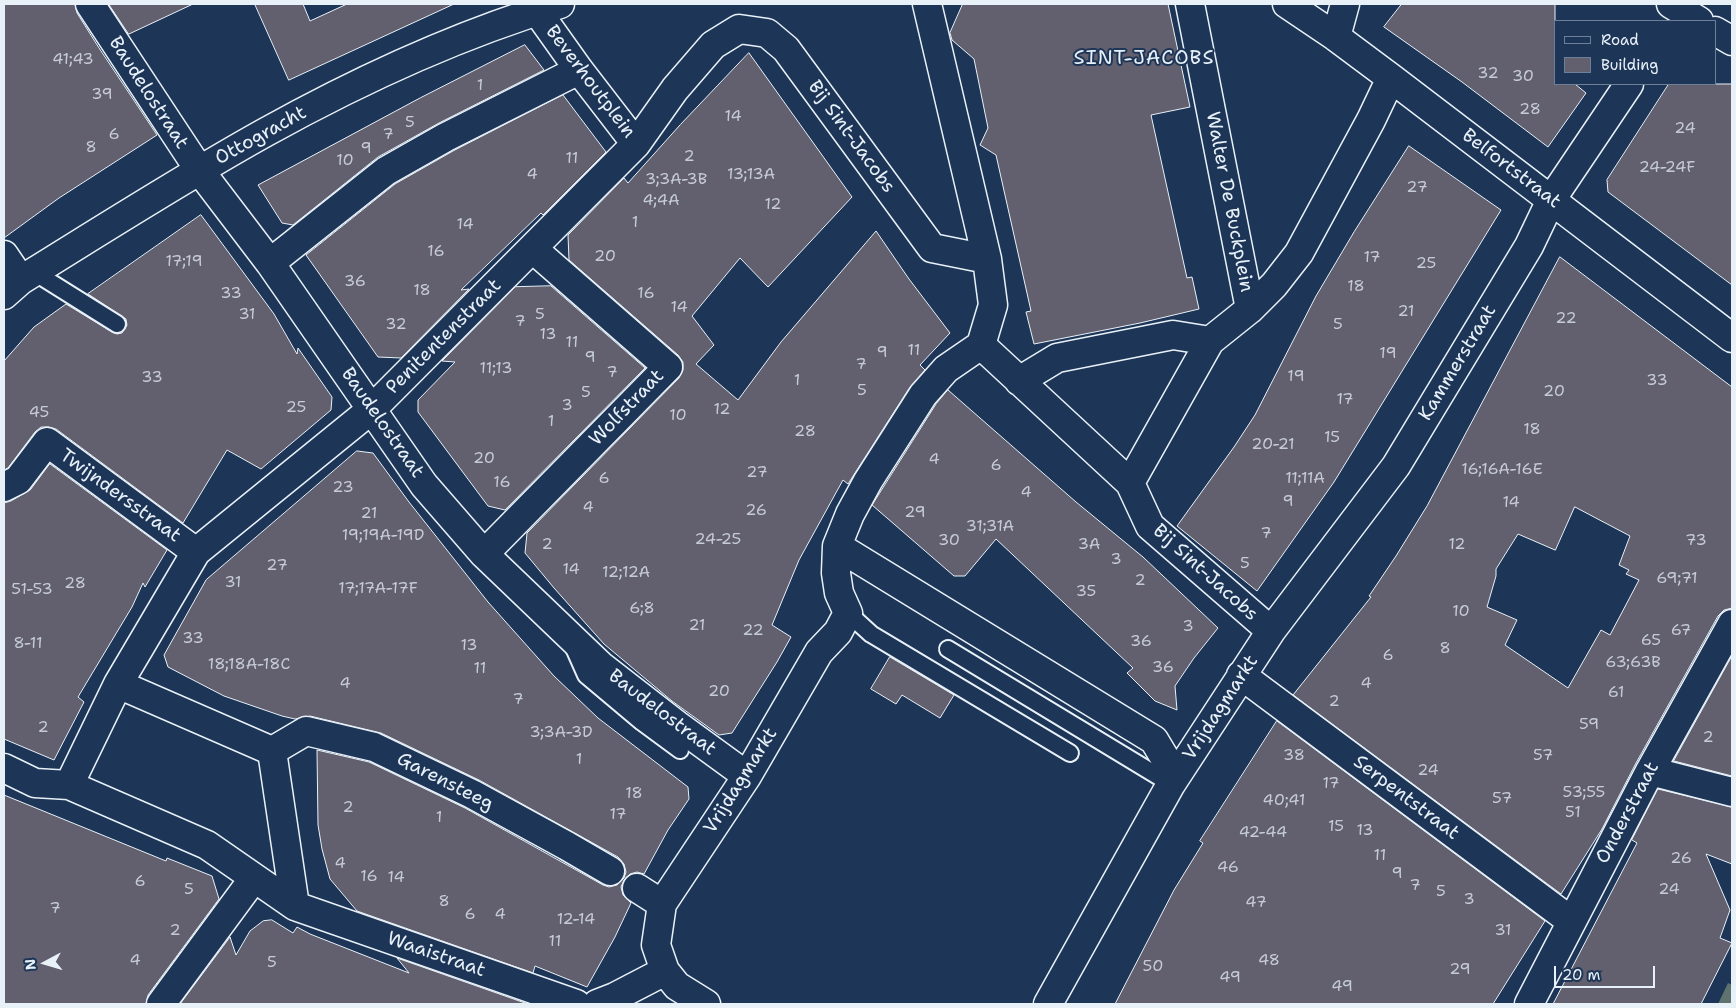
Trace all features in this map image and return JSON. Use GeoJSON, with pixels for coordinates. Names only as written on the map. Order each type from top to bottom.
{"type":"FeatureCollection","features":[{"type":"Feature","properties":{"kind":"street","name":"Baudelostraat"},"geometry":{"type":"LineString","coordinates":[[90,4],[200,171],[270,263],[424,485],[484,554],[600,666],[747,776]]}},
{"type":"Feature","properties":{"kind":"street"},"geometry":{"type":"LineString","coordinates":[[848,613],[838,586],[836,573],[837,546],[850,514],[868,481],[923,395],[946,369],[981,345],[993,305],[987,259],[928,4]]}},
{"type":"Feature","properties":{"kind":"street","name":"Walter De Buckplein"},"geometry":{"type":"LineString","coordinates":[[1190,4],[1250,309]]}},
{"type":"Feature","properties":{"kind":"street","name":"Belfortstraat"},"geometry":{"type":"LineString","coordinates":[[1287,4],[1336,37],[1391,78],[1732,338]]}},
{"type":"Feature","properties":{"kind":"street"},"geometry":{"type":"LineString","coordinates":[[1336,37],[1345,4]]}},
{"type":"Feature","properties":{"kind":"street","name":"Ottogracht"},"geometry":{"type":"LineString","coordinates":[[20,283],[200,171],[343,91],[421,55],[548,7]]}},
{"type":"Feature","properties":{"kind":"street","name":"Beverhoutplein"},"geometry":{"type":"LineString","coordinates":[[548,7],[579,70],[636,144],[675,89],[713,45]]}},
{"type":"Feature","properties":{"kind":"street","name":"Bij Sint-Jacobs"},"geometry":{"type":"LineString","coordinates":[[713,45],[739,29],[768,33],[786,49],[932,248],[987,259]]}},
{"type":"Feature","properties":{"kind":"street"},"geometry":{"type":"LineString","coordinates":[[1716,32],[1732,41]]}},
{"type":"Feature","properties":{"kind":"street"},"geometry":{"type":"LineString","coordinates":[[270,263],[386,171],[446,137],[579,70]]}},
{"type":"Feature","properties":{"kind":"street","name":"Walter De Buckplein"},"geometry":{"type":"LineString","coordinates":[[1250,309],[1274,285],[1299,253],[1371,120],[1391,78]]}},
{"type":"Feature","properties":{"kind":"street","name":"Kammerstraat"},"geometry":{"type":"LineString","coordinates":[[1271,632],[1396,466],[1529,246],[1551,200],[1628,85]]}},
{"type":"Feature","properties":{"kind":"street","name":"Penitentenstraat"},"geometry":{"type":"LineString","coordinates":[[69,785],[118,684],[196,552],[372,409],[636,144]]}},
{"type":"Feature","properties":{"kind":"street","name":"Wolfstraat"},"geometry":{"type":"LineString","coordinates":[[484,554],[668,367],[533,249]]}},
{"type":"Feature","properties":{"kind":"street"},"geometry":{"type":"LineString","coordinates":[[4,256],[20,283]]}},
{"type":"Feature","properties":{"kind":"street"},"geometry":{"type":"LineString","coordinates":[[1130,483],[1210,341],[1250,309]]}},
{"type":"Feature","properties":{"kind":"street"},"geometry":{"type":"LineString","coordinates":[[1019,381],[1057,358],[1173,335],[1210,341]]}},
{"type":"Feature","properties":{"kind":"street","name":"Bij Sint-Jacobs"},"geometry":{"type":"LineString","coordinates":[[981,345],[1130,483],[1150,526],[1271,632]]}},
{"type":"Feature","properties":{"kind":"street","name":"Twijndersstraat"},"geometry":{"type":"LineString","coordinates":[[4,487],[18,480],[47,442],[196,552]]}},
{"type":"Feature","properties":{"kind":"street","name":"Vrijdagmarkt"},"geometry":{"type":"LineString","coordinates":[[837,546],[1154,740],[1169,765],[1171,784]]}},
{"type":"Feature","properties":{"kind":"street","name":"Vrijdagmarkt"},"geometry":{"type":"LineString","coordinates":[[706,1004],[677,986],[665,971],[656,945],[662,904],[747,776],[819,652],[838,632],[848,613]]}},
{"type":"Feature","properties":{"kind":"street","name":"Onderstraat"},"geometry":{"type":"LineString","coordinates":[[1528,1004],[1650,771],[1732,624]]}},
{"type":"Feature","properties":{"kind":"street","name":"Vrijdagmarkt"},"geometry":{"type":"LineString","coordinates":[[1048,1004],[1171,784],[1271,632]]}},
{"type":"Feature","properties":{"kind":"street","name":"Serpentstraat"},"geometry":{"type":"LineString","coordinates":[[1241,675],[1571,921]]}},
{"type":"Feature","properties":{"kind":"street"},"geometry":{"type":"LineString","coordinates":[[118,684],[272,751],[295,906]]}},
{"type":"Feature","properties":{"kind":"street","name":"Garensteeg"},"geometry":{"type":"LineString","coordinates":[[272,751],[306,731],[374,747],[472,794],[610,871]]}},
{"type":"Feature","properties":{"kind":"street"},"geometry":{"type":"LineString","coordinates":[[4,768],[35,783],[69,785]]}},
{"type":"Feature","properties":{"kind":"street"},"geometry":{"type":"LineString","coordinates":[[1650,771],[1732,792]]}},
{"type":"Feature","properties":{"kind":"street","name":"Waaistraat"},"geometry":{"type":"LineString","coordinates":[[69,785],[207,845],[295,906],[576,1004]]}},
{"type":"Feature","properties":{"kind":"street"},"geometry":{"type":"LineString","coordinates":[[161,1004],[254,878]]}},
{"type":"Feature","properties":{"kind":"street"},"geometry":{"type":"LineString","coordinates":[[637,888],[662,904]]}},
{"type":"Feature","properties":{"kind":"street"},"geometry":{"type":"LineString","coordinates":[[597,1004],[615,997],[665,971]]}},
{"type":"Feature","properties":{"kind":"lane"},"geometry":{"type":"LineString","coordinates":[[20,283],[117,324]]}},
{"type":"Feature","properties":{"kind":"lane"},"geometry":{"type":"LineString","coordinates":[[848,613],[872,634],[1070,753]]}},
{"type":"Feature","properties":{"kind":"lane"},"geometry":{"type":"LineString","coordinates":[[570,637],[586,675],[642,722],[680,750]]}},
{"type":"Feature","properties":{"kind":"lane"},"geometry":{"type":"LineString","coordinates":[[948,649],[1171,784]]}},
{"type":"Feature","properties":{"kind":"green space"},"geometry":{"type":"Polygon","coordinates":[[[1728,983],[1732,985],[1732,1004],[1718,1004],[1728,983]]]}},
{"type":"Feature","properties":{"kind":"building"},"geometry":{"type":"Polygon","coordinates":[[[4,4],[75,4],[77,13],[157,135],[59,198],[4,238],[4,4]]]}},
{"type":"Feature","properties":{"kind":"building"},"geometry":{"type":"Polygon","coordinates":[[[109,4],[193,4],[129,34],[109,4]]]}},
{"type":"Feature","properties":{"kind":"building"},"geometry":{"type":"Polygon","coordinates":[[[255,4],[303,4],[310,21],[347,4],[454,4],[289,80],[255,4]]]}},
{"type":"Feature","properties":{"kind":"building"},"geometry":{"type":"Polygon","coordinates":[[[963,4],[1168,4],[1190,107],[1151,115],[1187,278],[1192,277],[1199,309],[1034,344],[1026,312],[1031,311],[996,155],[980,145],[988,128],[974,59],[952,40],[950,33],[963,4]]]}},
{"type":"Feature","properties":{"kind":"building"},"geometry":{"type":"Polygon","coordinates":[[[1402,4],[1555,4],[1554,85],[1576,85],[1586,93],[1548,147],[1462,82],[1384,27],[1402,4]]]}},
{"type":"Feature","properties":{"kind":"building"},"geometry":{"type":"Polygon","coordinates":[[[525,45],[544,70],[439,123],[378,157],[293,225],[282,223],[258,185],[420,98],[525,45]]]}},
{"type":"Feature","properties":{"kind":"building"},"geometry":{"type":"Polygon","coordinates":[[[749,53],[852,197],[768,287],[740,258],[692,316],[714,345],[696,364],[738,400],[781,342],[876,231],[950,333],[920,365],[925,370],[910,387],[848,484],[843,480],[799,560],[772,625],[791,637],[732,733],[719,735],[672,701],[604,644],[525,553],[527,533],[679,378],[683,370],[683,362],[678,355],[569,260],[568,235],[624,178],[628,183],[749,53]]]}},
{"type":"Feature","properties":{"kind":"building"},"geometry":{"type":"Polygon","coordinates":[[[1732,84],[1732,285],[1608,192],[1607,180],[1668,85],[1732,84]]]}},
{"type":"Feature","properties":{"kind":"building"},"geometry":{"type":"Polygon","coordinates":[[[563,95],[606,152],[543,215],[541,213],[461,290],[469,289],[401,358],[378,357],[306,255],[395,184],[453,151],[563,95]]]}},
{"type":"Feature","properties":{"kind":"building"},"geometry":{"type":"Polygon","coordinates":[[[1409,146],[1501,210],[1334,482],[1257,591],[1177,526],[1255,415],[1316,296],[1409,146]]]}},
{"type":"Feature","properties":{"kind":"building"},"geometry":{"type":"Polygon","coordinates":[[[201,215],[274,314],[297,354],[298,348],[332,397],[331,410],[261,469],[227,450],[183,523],[56,429],[41,427],[35,432],[8,468],[4,470],[4,361],[34,327],[66,304],[112,332],[122,333],[127,325],[126,319],[88,294],[201,215]]]}},
{"type":"Feature","properties":{"kind":"building"},"geometry":{"type":"Polygon","coordinates":[[[1560,257],[1732,387],[1732,608],[1724,610],[1718,616],[1636,763],[1602,829],[1561,894],[1293,695],[1371,597],[1369,596],[1427,506],[1560,257]],[[1575,507],[1555,550],[1518,534],[1496,569],[1496,576],[1487,607],[1517,620],[1505,645],[1568,688],[1601,630],[1610,635],[1639,580],[1626,574],[1629,570],[1619,565],[1630,536],[1575,507]]]}},
{"type":"Feature","properties":{"kind":"building"},"geometry":{"type":"Polygon","coordinates":[[[551,286],[645,368],[505,510],[488,506],[418,412],[418,400],[455,362],[442,361],[515,287],[551,286]]]}},
{"type":"Feature","properties":{"kind":"building"},"geometry":{"type":"Polygon","coordinates":[[[948,390],[1076,502],[1143,557],[1218,628],[1175,686],[1177,710],[1155,701],[1127,673],[1133,668],[996,539],[965,576],[954,576],[872,505],[936,404],[948,390]]]}},
{"type":"Feature","properties":{"kind":"building"},"geometry":{"type":"Polygon","coordinates":[[[357,451],[373,453],[488,602],[554,676],[598,718],[688,787],[689,799],[668,830],[644,874],[637,872],[630,874],[624,880],[621,887],[623,895],[631,903],[615,937],[587,987],[535,966],[533,973],[357,911],[330,879],[322,849],[318,825],[317,750],[369,762],[465,808],[603,885],[609,887],[617,885],[624,878],[626,872],[624,864],[618,857],[479,780],[381,733],[310,716],[295,719],[282,716],[224,696],[168,667],[164,655],[206,580],[357,451]]]}},
{"type":"Feature","properties":{"kind":"building"},"geometry":{"type":"Polygon","coordinates":[[[50,464],[167,550],[145,587],[143,583],[132,607],[78,697],[84,702],[54,760],[4,739],[4,503],[30,490],[50,464]]]}},
{"type":"Feature","properties":{"kind":"building"},"geometry":{"type":"Polygon","coordinates":[[[1732,656],[1732,776],[1674,761],[1732,656]]]}},
{"type":"Feature","properties":{"kind":"building"},"geometry":{"type":"Polygon","coordinates":[[[890,657],[954,695],[940,718],[902,695],[896,704],[871,689],[890,657]]]}},
{"type":"Feature","properties":{"kind":"building"},"geometry":{"type":"Polygon","coordinates":[[[1277,721],[1545,921],[1493,1004],[1115,1004],[1174,890],[1203,843],[1200,841],[1277,721]]]}},
{"type":"Feature","properties":{"kind":"building"},"geometry":{"type":"Polygon","coordinates":[[[1658,789],[1732,807],[1732,864],[1706,854],[1730,910],[1720,938],[1732,943],[1701,1004],[1553,1004],[1637,843],[1632,840],[1658,789]]]}},
{"type":"Feature","properties":{"kind":"building"},"geometry":{"type":"Polygon","coordinates":[[[4,795],[166,861],[167,858],[212,876],[219,899],[148,995],[146,1004],[4,1004],[4,795]]]}},
{"type":"Feature","properties":{"kind":"building"},"geometry":{"type":"Polygon","coordinates":[[[272,920],[293,933],[297,927],[310,934],[409,973],[397,958],[525,1003],[180,1004],[230,937],[236,955],[250,931],[263,921],[272,920]]]}},
{"type":"Feature","properties":{"kind":"district","name":"SINT-JACOBS"},"geometry":{"type":"Point","coordinates":[1144,59]}}]}
